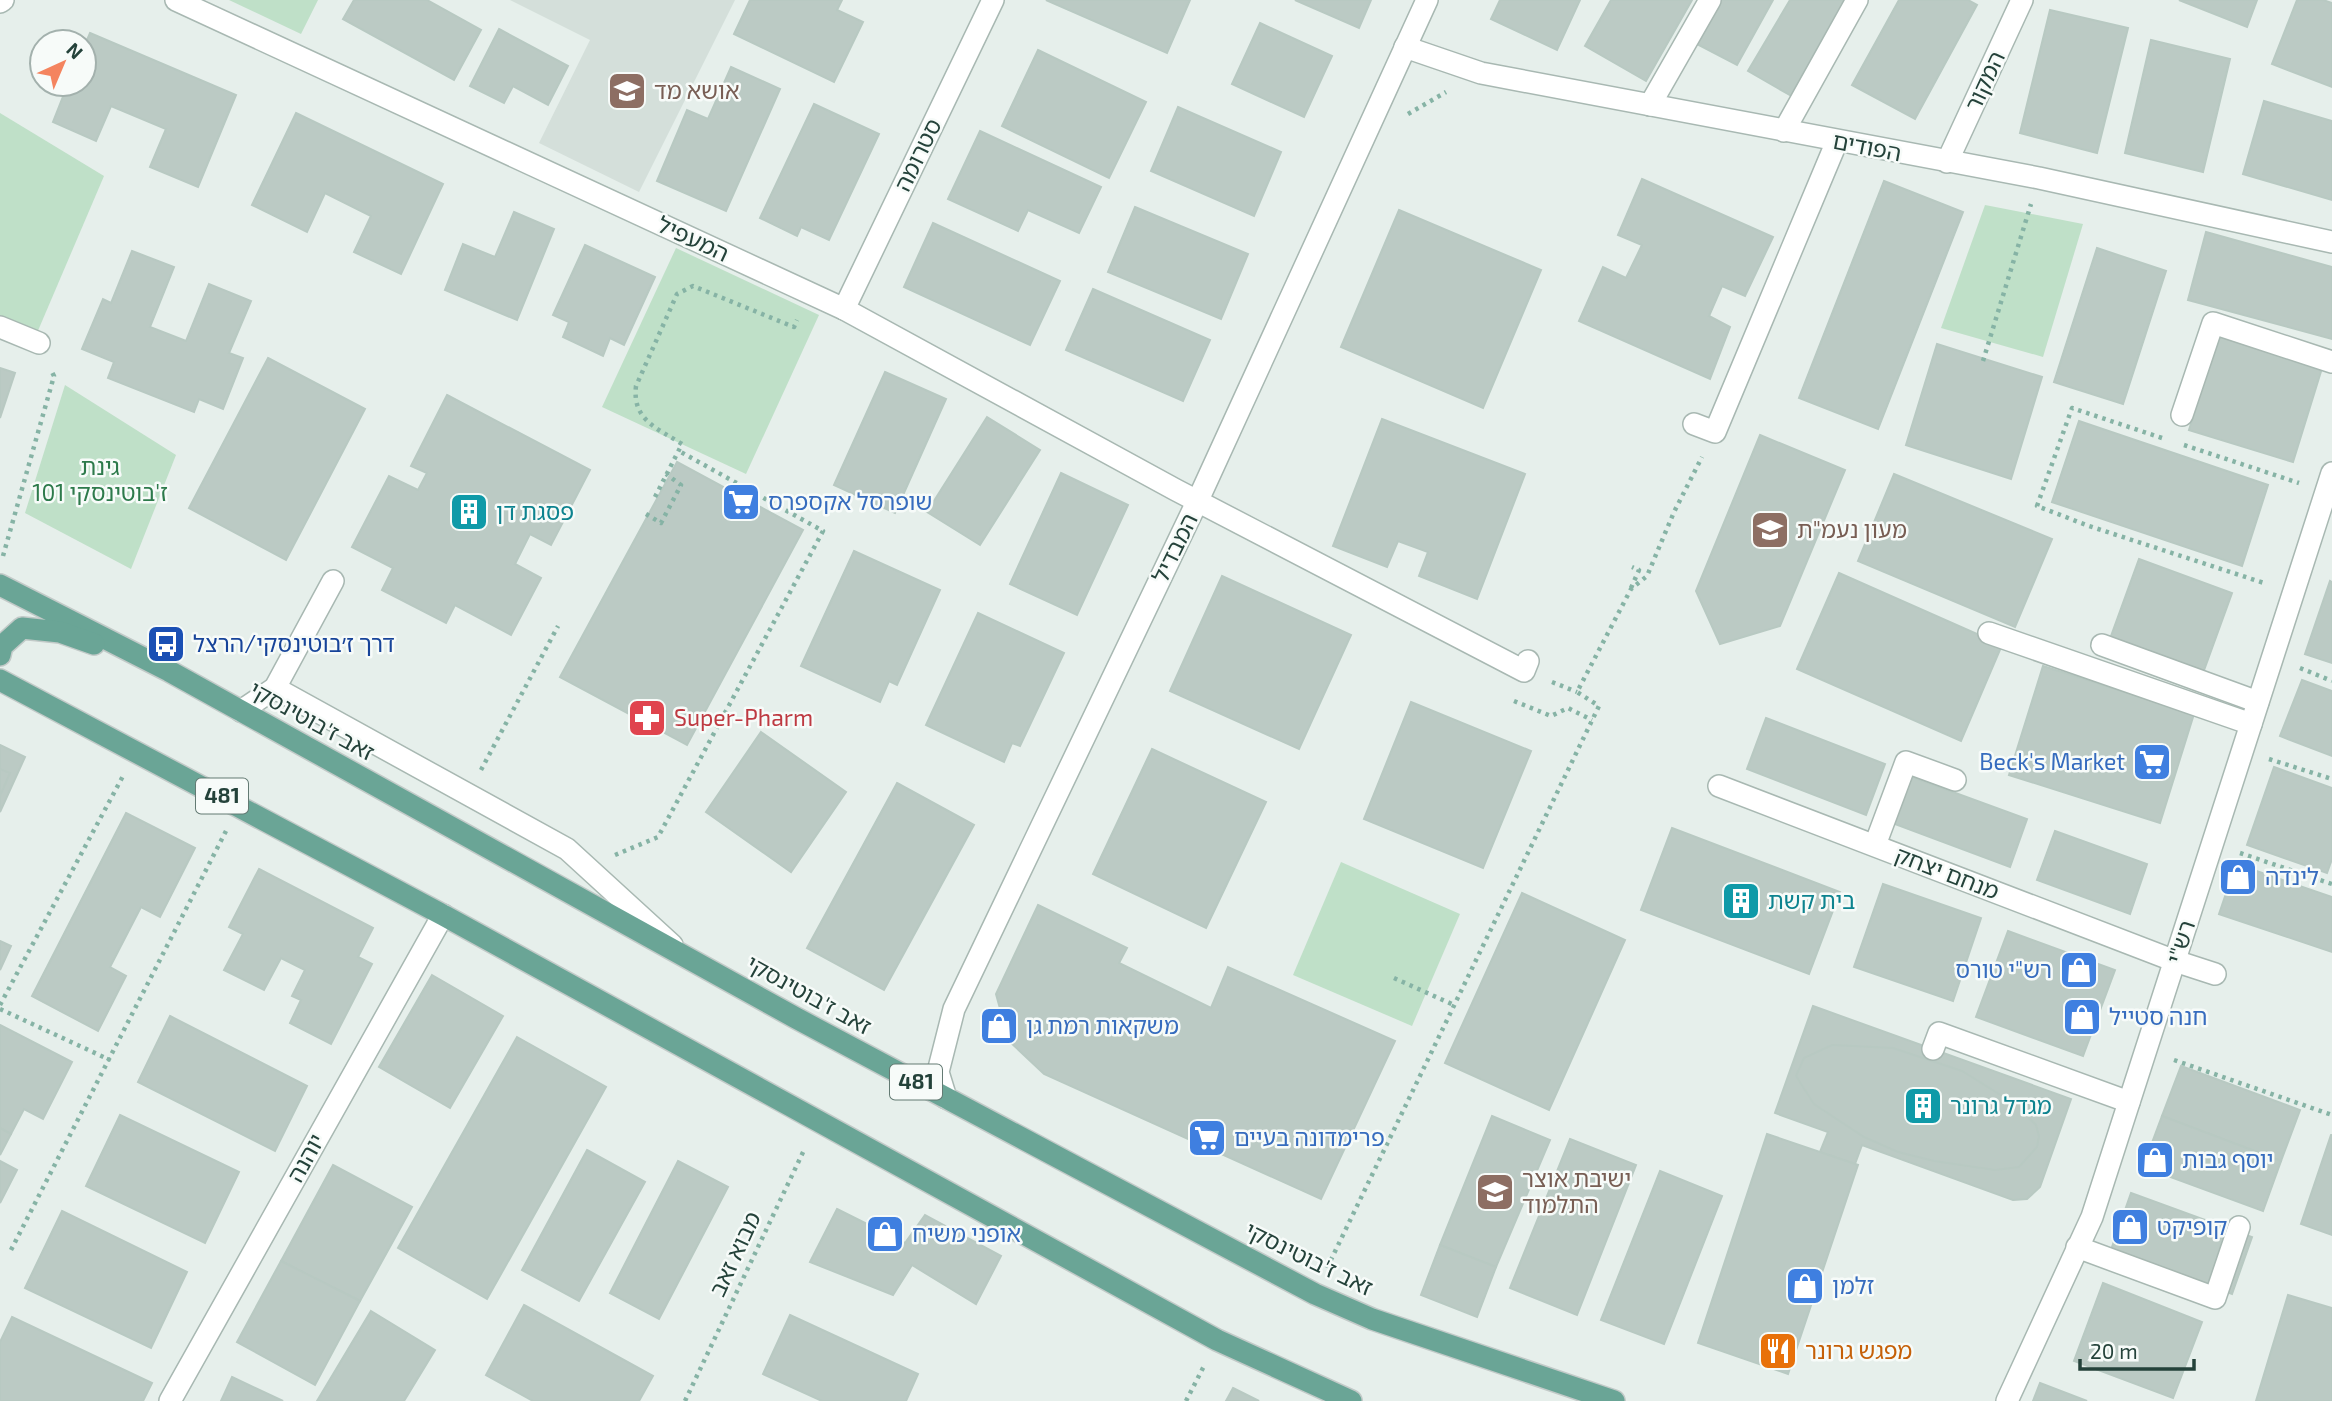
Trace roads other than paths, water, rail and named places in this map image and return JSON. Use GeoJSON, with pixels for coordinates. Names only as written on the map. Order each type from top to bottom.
{"type":"FeatureCollection","features":[{"type":"Feature","properties":{"kind":"main road","name":"זאב ז'בוטינסקי"},"geometry":{"type":"LineString","coordinates":[[0,585],[169,671],[683,956],[1315,1294],[1372,1319],[1615,1401]]}},
{"type":"Feature","properties":{"kind":"main road"},"geometry":{"type":"LineString","coordinates":[[0,655],[2,646],[12,634],[22,628],[37,628],[60,632],[169,671]]}},
{"type":"Feature","properties":{"kind":"main road","name":"481"},"geometry":{"type":"LineString","coordinates":[[2,676],[1217,1340],[1351,1401]]}},
{"type":"Feature","properties":{"kind":"street","name":"המעפיל"},"geometry":{"type":"LineString","coordinates":[[176,0],[844,309],[1198,500],[1524,671],[1528,661]]}},
{"type":"Feature","properties":{"kind":"street","name":"סטרומה"},"geometry":{"type":"LineString","coordinates":[[844,309],[993,0]]}},
{"type":"Feature","properties":{"kind":"street","name":"המבדיל"},"geometry":{"type":"LineString","coordinates":[[946,1098],[938,1072],[954,1009],[1198,500],[1427,0]]}},
{"type":"Feature","properties":{"kind":"street"},"geometry":{"type":"LineString","coordinates":[[1650,105],[1710,0]]}},
{"type":"Feature","properties":{"kind":"street"},"geometry":{"type":"LineString","coordinates":[[1784,131],[1857,0]]}},
{"type":"Feature","properties":{"kind":"street","name":"המקור"},"geometry":{"type":"LineString","coordinates":[[1948,162],[2022,0]]}},
{"type":"Feature","properties":{"kind":"street","name":"הפודים"},"geometry":{"type":"LineString","coordinates":[[1405,47],[1480,72],[2039,178],[2332,242]]}},
{"type":"Feature","properties":{"kind":"street"},"geometry":{"type":"LineString","coordinates":[[1694,424],[1715,432],[1838,141]]}},
{"type":"Feature","properties":{"kind":"street"},"geometry":{"type":"LineString","coordinates":[[2182,415],[2213,323],[2332,362]]}},
{"type":"Feature","properties":{"kind":"street"},"geometry":{"type":"LineString","coordinates":[[0,327],[39,344]]}},
{"type":"Feature","properties":{"kind":"street","name":"רש\"י"},"geometry":{"type":"LineString","coordinates":[[2007,1401],[2092,1217],[2294,592],[2323,533],[2329,482]]}},
{"type":"Feature","properties":{"kind":"street"},"geometry":{"type":"LineString","coordinates":[[241,711],[275,688],[333,581]]}},
{"type":"Feature","properties":{"kind":"street"},"geometry":{"type":"LineString","coordinates":[[1989,633],[2251,724]]}},
{"type":"Feature","properties":{"kind":"street"},"geometry":{"type":"LineString","coordinates":[[2102,645],[2258,702]]}},
{"type":"Feature","properties":{"kind":"street"},"geometry":{"type":"LineString","coordinates":[[275,688],[545,835],[587,866],[683,956]]}},
{"type":"Feature","properties":{"kind":"street"},"geometry":{"type":"LineString","coordinates":[[1875,845],[1906,762],[1955,780]]}},
{"type":"Feature","properties":{"kind":"street","name":"מנחם יצחק"},"geometry":{"type":"LineString","coordinates":[[1719,786],[2215,974]]}},
{"type":"Feature","properties":{"kind":"street","name":"יוהנה"},"geometry":{"type":"LineString","coordinates":[[170,1401],[443,915]]}},
{"type":"Feature","properties":{"kind":"street"},"geometry":{"type":"LineString","coordinates":[[1933,1049],[1939,1033],[2129,1102]]}},
{"type":"Feature","properties":{"kind":"street"},"geometry":{"type":"LineString","coordinates":[[2077,1247],[2215,1298],[2239,1227]]}},
{"type":"Feature","properties":{"kind":"place","name":"אושא מד"},"geometry":{"type":"Point","coordinates":[627,91]}},
{"type":"Feature","properties":{"kind":"place","name":"שופרסל אקספרס"},"geometry":{"type":"Point","coordinates":[741,502]}},
{"type":"Feature","properties":{"kind":"place","name":"פסגת דן"},"geometry":{"type":"Point","coordinates":[469,512]}},
{"type":"Feature","properties":{"kind":"place","name":"מעון נעמ\"ת"},"geometry":{"type":"Point","coordinates":[1770,530]}},
{"type":"Feature","properties":{"kind":"place","name":"דרך ז׳בוטינסקי/הרצל"},"geometry":{"type":"Point","coordinates":[166,644]}},
{"type":"Feature","properties":{"kind":"place","name":"Super-Pharm"},"geometry":{"type":"Point","coordinates":[647,718]}},
{"type":"Feature","properties":{"kind":"place","name":"Beck's Market"},"geometry":{"type":"Point","coordinates":[2152,762]}},
{"type":"Feature","properties":{"kind":"place","name":"לינדה"},"geometry":{"type":"Point","coordinates":[2238,877]}},
{"type":"Feature","properties":{"kind":"place","name":"בית קשת"},"geometry":{"type":"Point","coordinates":[1741,901]}},
{"type":"Feature","properties":{"kind":"place","name":"רש\"י טורס"},"geometry":{"type":"Point","coordinates":[2079,970]}},
{"type":"Feature","properties":{"kind":"place","name":"חנה סטייל"},"geometry":{"type":"Point","coordinates":[2082,1017]}},
{"type":"Feature","properties":{"kind":"place","name":"משקאות רמת גן"},"geometry":{"type":"Point","coordinates":[999,1026]}},
{"type":"Feature","properties":{"kind":"place","name":"מגדל גרונר"},"geometry":{"type":"Point","coordinates":[1923,1106]}},
{"type":"Feature","properties":{"kind":"place","name":"פרימדונה בעיים"},"geometry":{"type":"Point","coordinates":[1207,1138]}},
{"type":"Feature","properties":{"kind":"place","name":"יוסף גבות"},"geometry":{"type":"Point","coordinates":[2155,1160]}},
{"type":"Feature","properties":{"kind":"place","name":"ישיבת אוצר התלמוד"},"geometry":{"type":"Point","coordinates":[1495,1192]}},
{"type":"Feature","properties":{"kind":"place","name":"קופיקט"},"geometry":{"type":"Point","coordinates":[2130,1227]}},
{"type":"Feature","properties":{"kind":"place","name":"אופני משיח"},"geometry":{"type":"Point","coordinates":[885,1234]}},
{"type":"Feature","properties":{"kind":"place","name":"זלמן"},"geometry":{"type":"Point","coordinates":[1805,1286]}},
{"type":"Feature","properties":{"kind":"place","name":"מפגש גרונר"},"geometry":{"type":"Point","coordinates":[1778,1351]}},
{"type":"Feature","properties":{"kind":"park label","name":"גינת ז'בוטינסקי 101"},"geometry":{"type":"Point","coordinates":[100,480]}}]}
